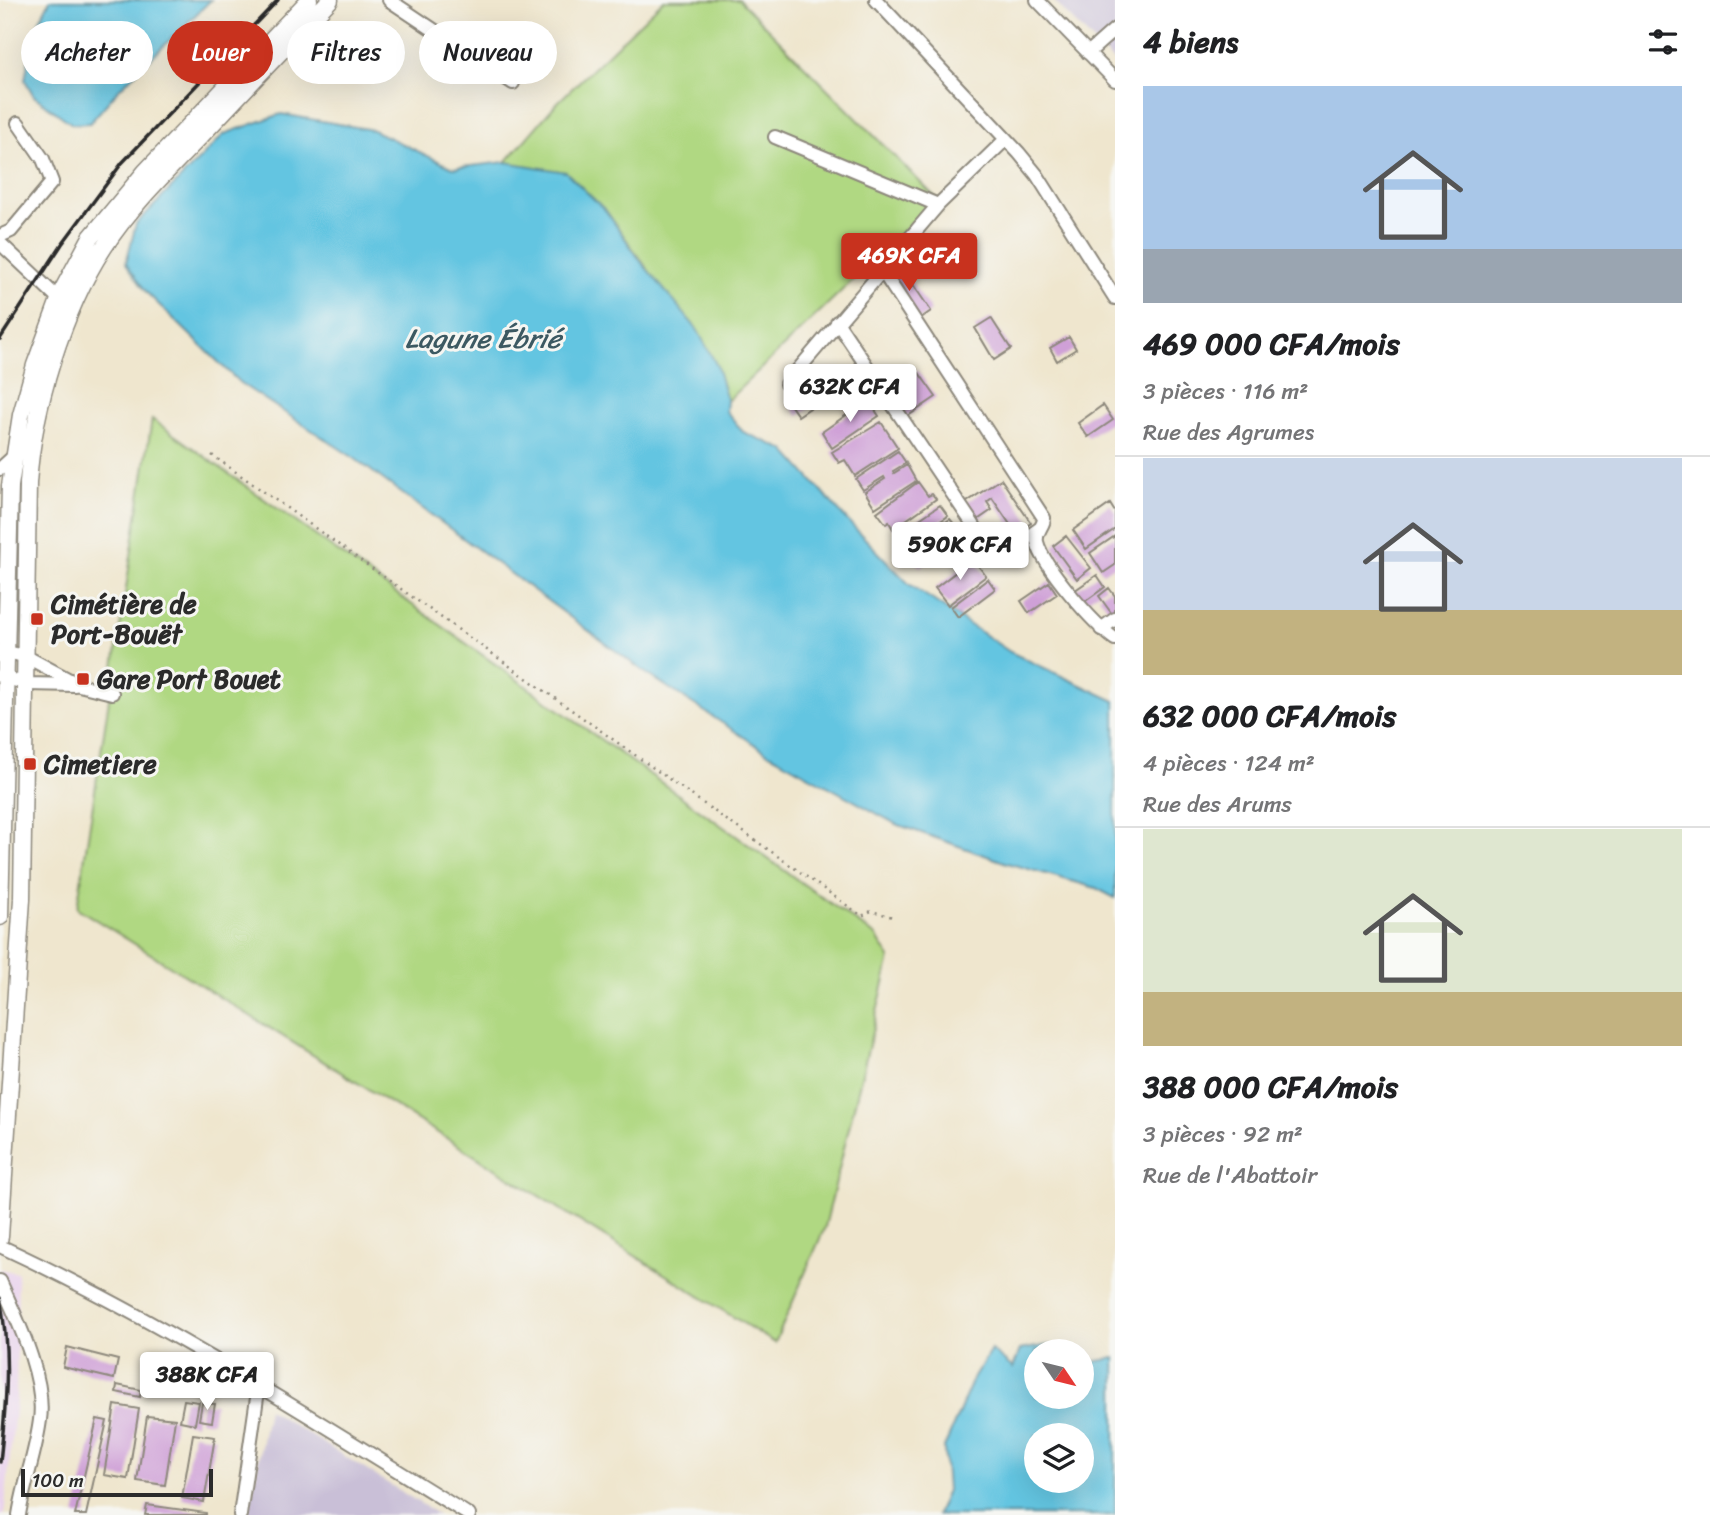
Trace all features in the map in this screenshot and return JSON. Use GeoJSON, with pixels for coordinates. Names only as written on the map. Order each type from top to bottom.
{"type":"FeatureCollection","features":[{"type":"Feature","properties":{"kind":"main road"},"geometry":{"type":"LineString","coordinates":[[0,917],[4,546],[13,457],[24,402],[59,299],[83,249],[113,207],[309,0]]}},
{"type":"Feature","properties":{"kind":"main road"},"geometry":{"type":"LineString","coordinates":[[0,1237],[21,910],[31,447],[38,411],[76,299],[104,246],[127,217],[330,0]]}},
{"type":"Feature","properties":{"kind":"street"},"geometry":{"type":"LineString","coordinates":[[389,0],[420,21]]}},
{"type":"Feature","properties":{"kind":"street"},"geometry":{"type":"LineString","coordinates":[[876,0],[1037,175],[1115,298]]}},
{"type":"Feature","properties":{"kind":"street"},"geometry":{"type":"LineString","coordinates":[[1037,0],[1115,80]]}},
{"type":"Feature","properties":{"kind":"street"},"geometry":{"type":"LineString","coordinates":[[1088,53],[1115,29]]}},
{"type":"Feature","properties":{"kind":"street"},"geometry":{"type":"LineString","coordinates":[[0,236],[10,230],[52,182],[43,159],[18,123]]}},
{"type":"Feature","properties":{"kind":"street"},"geometry":{"type":"LineString","coordinates":[[775,137],[938,205]]}},
{"type":"Feature","properties":{"kind":"street"},"geometry":{"type":"LineString","coordinates":[[786,384],[938,205],[1006,139]]}},
{"type":"Feature","properties":{"kind":"street"},"geometry":{"type":"LineString","coordinates":[[0,243],[59,299]]}},
{"type":"Feature","properties":{"kind":"street"},"geometry":{"type":"LineString","coordinates":[[837,322],[993,554],[998,558],[1044,523],[1044,517],[881,269]]}},
{"type":"Feature","properties":{"kind":"street"},"geometry":{"type":"LineString","coordinates":[[0,469],[13,457]]}},
{"type":"Feature","properties":{"kind":"street"},"geometry":{"type":"LineString","coordinates":[[1038,529],[1039,547],[1079,604],[1101,629],[1115,639]]}},
{"type":"Feature","properties":{"kind":"street"},"geometry":{"type":"LineString","coordinates":[[1101,629],[1115,619]]}},
{"type":"Feature","properties":{"kind":"street"},"geometry":{"type":"LineString","coordinates":[[4,651],[27,657],[79,685],[112,694]]}},
{"type":"Feature","properties":{"kind":"street"},"geometry":{"type":"LineString","coordinates":[[4,677],[27,684],[79,685]]}},
{"type":"Feature","properties":{"kind":"street"},"geometry":{"type":"LineString","coordinates":[[0,1246],[80,1283],[259,1384],[469,1515]]}},
{"type":"Feature","properties":{"kind":"street"},"geometry":{"type":"LineString","coordinates":[[0,1281],[28,1348],[40,1400],[41,1418],[19,1515]]}},
{"type":"Feature","properties":{"kind":"street"},"geometry":{"type":"LineString","coordinates":[[240,1515],[259,1384]]}},
{"type":"Feature","properties":{"kind":"path"},"geometry":{"type":"LineString","coordinates":[[212,455],[862,916],[871,911],[893,917]]}},
{"type":"Feature","properties":{"kind":"shaded area"},"geometry":{"type":"Polygon","coordinates":[[[1053,0],[1115,0],[1115,63],[1053,0]]]}},
{"type":"Feature","properties":{"kind":"shaded area"},"geometry":{"type":"Polygon","coordinates":[[[0,1269],[18,1273],[16,1400],[4,1515],[0,1515],[0,1269]]]}},
{"type":"Feature","properties":{"kind":"shaded area"},"geometry":{"type":"Polygon","coordinates":[[[268,1409],[439,1515],[248,1515],[268,1409]]]}},
{"type":"Feature","properties":{"kind":"green space"},"geometry":{"type":"Polygon","coordinates":[[[664,0],[739,0],[937,199],[727,401],[717,366],[606,211],[506,162],[556,104],[664,0]]]}},
{"type":"Feature","properties":{"kind":"green space"},"geometry":{"type":"Polygon","coordinates":[[[152,419],[876,936],[890,958],[825,1227],[775,1343],[77,908],[152,419]]]}},
{"type":"Feature","properties":{"kind":"water"},"geometry":{"type":"Polygon","coordinates":[[[50,0],[211,0],[189,21],[167,21],[167,43],[153,56],[153,21],[40,21],[50,0]]]}},
{"type":"Feature","properties":{"kind":"water"},"geometry":{"type":"Polygon","coordinates":[[[27,84],[124,84],[90,123],[72,124],[34,96],[27,84]]]}},
{"type":"Feature","properties":{"kind":"water","name":"Lagune Ébrié"},"geometry":{"type":"Polygon","coordinates":[[[281,114],[373,130],[453,168],[506,162],[566,172],[606,211],[642,263],[697,329],[717,366],[727,401],[726,411],[743,432],[785,450],[909,584],[1010,652],[1115,701],[1115,898],[1096,888],[1007,863],[896,824],[768,753],[646,673],[354,458],[240,383],[147,293],[126,263],[136,224],[224,134],[281,114]]]}},
{"type":"Feature","properties":{"kind":"water"},"geometry":{"type":"Polygon","coordinates":[[[1024,1349],[1024,1409],[1094,1409],[1094,1362],[1115,1358],[1115,1515],[937,1515],[947,1490],[944,1448],[973,1379],[991,1350],[1013,1368],[1020,1350],[1024,1349]]]}},
{"type":"Feature","properties":{"kind":"building"},"geometry":{"type":"Polygon","coordinates":[[[901,267],[931,311],[918,320],[888,276],[901,267]]]}},
{"type":"Feature","properties":{"kind":"building"},"geometry":{"type":"Polygon","coordinates":[[[991,318],[1011,349],[994,360],[975,328],[991,318]]]}},
{"type":"Feature","properties":{"kind":"building"},"geometry":{"type":"Polygon","coordinates":[[[1069,337],[1076,349],[1057,361],[1050,348],[1069,337]]]}},
{"type":"Feature","properties":{"kind":"building"},"geometry":{"type":"Polygon","coordinates":[[[846,368],[853,379],[798,416],[791,406],[846,368]]]}},
{"type":"Feature","properties":{"kind":"building"},"geometry":{"type":"Polygon","coordinates":[[[917,370],[936,397],[905,418],[886,391],[917,370]]]}},
{"type":"Feature","properties":{"kind":"building"},"geometry":{"type":"Polygon","coordinates":[[[868,400],[879,416],[832,448],[822,432],[868,400]]]}},
{"type":"Feature","properties":{"kind":"building"},"geometry":{"type":"Polygon","coordinates":[[[1103,405],[1113,420],[1088,437],[1078,423],[1103,405]]]}},
{"type":"Feature","properties":{"kind":"building"},"geometry":{"type":"Polygon","coordinates":[[[881,422],[898,448],[855,476],[845,460],[839,463],[832,452],[881,422]]]}},
{"type":"Feature","properties":{"kind":"building"},"geometry":{"type":"Polygon","coordinates":[[[898,451],[906,463],[893,471],[894,473],[907,465],[916,481],[875,508],[865,492],[885,479],[884,477],[863,490],[856,479],[898,451]]]}},
{"type":"Feature","properties":{"kind":"building"},"geometry":{"type":"Polygon","coordinates":[[[1001,479],[1031,523],[1016,533],[992,498],[987,502],[992,510],[973,523],[961,506],[1001,479]]]}},
{"type":"Feature","properties":{"kind":"building"},"geometry":{"type":"Polygon","coordinates":[[[918,482],[928,496],[932,494],[936,499],[893,529],[877,512],[918,482]]]}},
{"type":"Feature","properties":{"kind":"building"},"geometry":{"type":"Polygon","coordinates":[[[1110,504],[1115,512],[1115,529],[1086,549],[1073,530],[1110,504]]]}},
{"type":"Feature","properties":{"kind":"building"},"geometry":{"type":"Polygon","coordinates":[[[940,505],[948,516],[910,542],[902,531],[940,505]]]}},
{"type":"Feature","properties":{"kind":"building"},"geometry":{"type":"Polygon","coordinates":[[[950,519],[955,525],[912,555],[908,548],[950,519]]]}},
{"type":"Feature","properties":{"kind":"building"},"geometry":{"type":"Polygon","coordinates":[[[954,530],[960,539],[920,567],[914,558],[954,530]]]}},
{"type":"Feature","properties":{"kind":"building"},"geometry":{"type":"Polygon","coordinates":[[[1066,536],[1091,568],[1077,579],[1053,546],[1066,536]]]}},
{"type":"Feature","properties":{"kind":"building"},"geometry":{"type":"Polygon","coordinates":[[[1115,536],[1115,565],[1103,573],[1090,553],[1115,536]]]}},
{"type":"Feature","properties":{"kind":"building"},"geometry":{"type":"Polygon","coordinates":[[[973,559],[986,576],[948,605],[935,588],[973,559]]]}},
{"type":"Feature","properties":{"kind":"building"},"geometry":{"type":"Polygon","coordinates":[[[1097,575],[1105,587],[1080,605],[1071,593],[1097,575]]]}},
{"type":"Feature","properties":{"kind":"building"},"geometry":{"type":"Polygon","coordinates":[[[988,579],[995,589],[958,617],[951,607],[988,579]]]}},
{"type":"Feature","properties":{"kind":"building"},"geometry":{"type":"Polygon","coordinates":[[[1049,582],[1057,594],[1029,613],[1021,601],[1049,582]]]}},
{"type":"Feature","properties":{"kind":"building"},"geometry":{"type":"Polygon","coordinates":[[[1109,588],[1115,596],[1115,618],[1099,596],[1109,588]]]}},
{"type":"Feature","properties":{"kind":"building"},"geometry":{"type":"Polygon","coordinates":[[[67,1347],[118,1360],[114,1379],[63,1367],[67,1347]]]}},
{"type":"Feature","properties":{"kind":"building"},"geometry":{"type":"Polygon","coordinates":[[[117,1385],[141,1390],[140,1397],[116,1392],[117,1385]]]}},
{"type":"Feature","properties":{"kind":"building"},"geometry":{"type":"Polygon","coordinates":[[[184,1400],[199,1402],[195,1424],[180,1421],[184,1400]]]}},
{"type":"Feature","properties":{"kind":"building"},"geometry":{"type":"Polygon","coordinates":[[[202,1403],[215,1404],[212,1422],[199,1420],[202,1403]]]}},
{"type":"Feature","properties":{"kind":"building"},"geometry":{"type":"Polygon","coordinates":[[[115,1405],[139,1409],[128,1479],[104,1475],[115,1405]]]}},
{"type":"Feature","properties":{"kind":"building"},"geometry":{"type":"Polygon","coordinates":[[[147,1416],[175,1419],[165,1485],[137,1481],[147,1416]]]}},
{"type":"Feature","properties":{"kind":"building"},"geometry":{"type":"Polygon","coordinates":[[[97,1419],[107,1421],[86,1515],[75,1515],[97,1419]]]}},
{"type":"Feature","properties":{"kind":"building"},"geometry":{"type":"Polygon","coordinates":[[[193,1434],[215,1437],[204,1502],[182,1498],[193,1434]]]}},
{"type":"Feature","properties":{"kind":"building"},"geometry":{"type":"Polygon","coordinates":[[[147,1505],[206,1513],[206,1515],[145,1515],[147,1505]]]}},
{"type":"Feature","properties":{"kind":"railway"},"geometry":{"type":"LineString","coordinates":[[0,339],[62,244],[122,163],[278,0]]}},
{"type":"Feature","properties":{"kind":"railway"},"geometry":{"type":"LineString","coordinates":[[0,1298],[6,1359],[6,1400],[0,1462]]}},
{"type":"Feature","properties":{"kind":"place","name":"Cimétière de Port-Bouët"},"geometry":{"type":"Point","coordinates":[37,619]}},
{"type":"Feature","properties":{"kind":"place","name":"Gare Port Bouet"},"geometry":{"type":"Point","coordinates":[83,679]}},
{"type":"Feature","properties":{"kind":"place","name":"Cimetiere"},"geometry":{"type":"Point","coordinates":[30,764]}}]}
